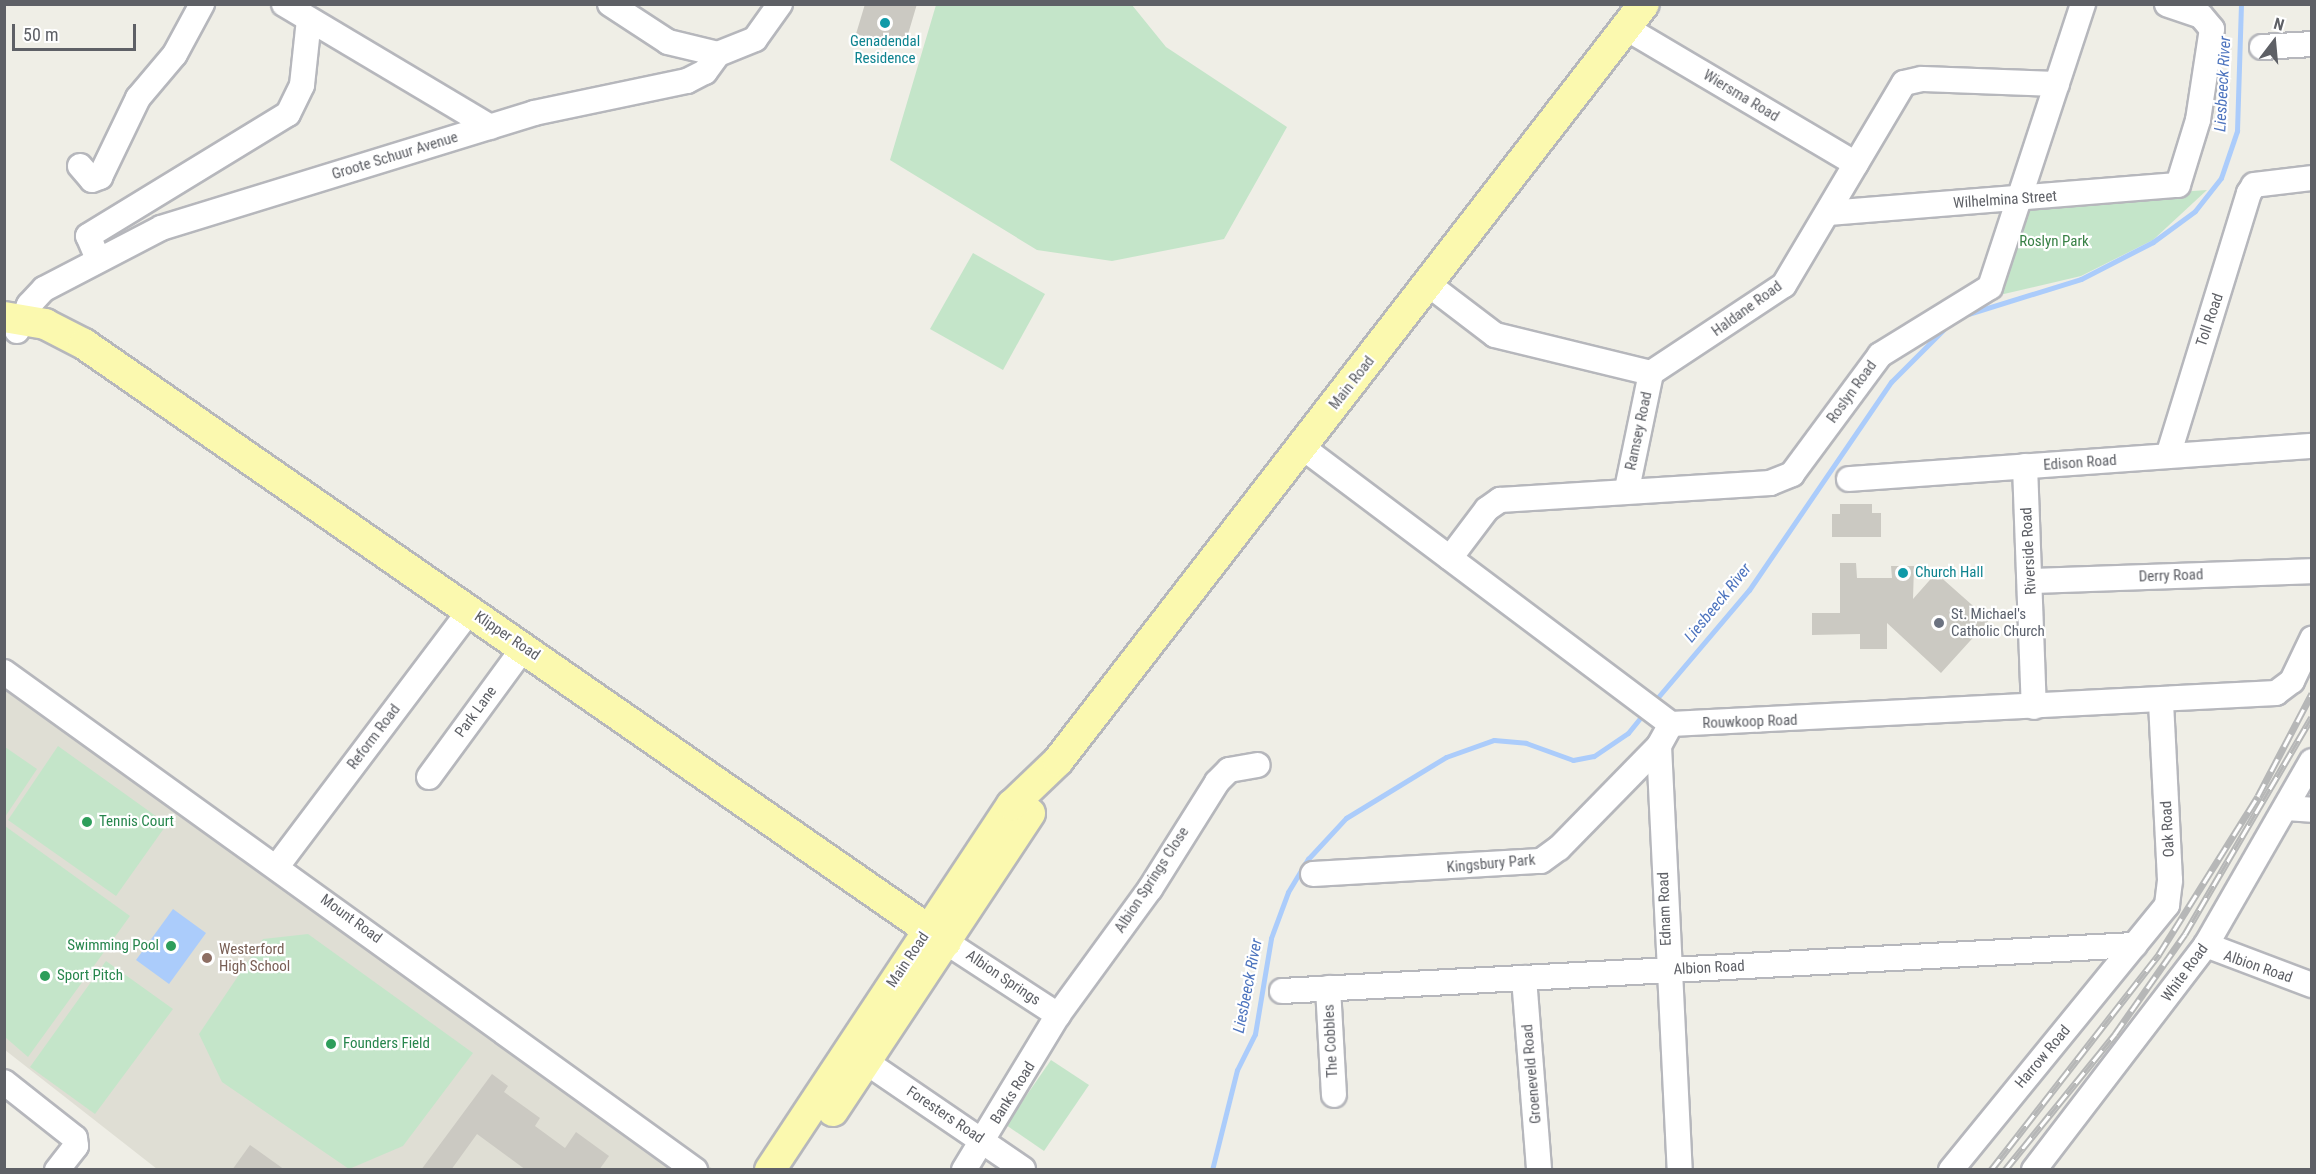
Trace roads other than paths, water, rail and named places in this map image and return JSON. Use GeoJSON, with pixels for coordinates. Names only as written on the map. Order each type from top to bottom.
{"type":"FeatureCollection","features":[{"type":"Feature","properties":{"kind":"main road","name":"Main Road"},"geometry":{"type":"LineString","coordinates":[[770,1170],[1059,761],[1644,4]]}},
{"type":"Feature","properties":{"kind":"main road","name":"Klipper Road"},"geometry":{"type":"LineString","coordinates":[[12,325],[84,344],[524,647],[937,936]]}},
{"type":"Feature","properties":{"kind":"main road","name":"Main Road"},"geometry":{"type":"LineString","coordinates":[[795,1170],[866,1062],[937,936]]}},
{"type":"Feature","properties":{"kind":"street"},"geometry":{"type":"LineString","coordinates":[[80,166],[92,180],[100,177],[138,98],[175,54],[202,4]]}},
{"type":"Feature","properties":{"kind":"street"},"geometry":{"type":"LineString","coordinates":[[284,4],[490,127]]}},
{"type":"Feature","properties":{"kind":"street"},"geometry":{"type":"LineString","coordinates":[[610,4],[668,42],[718,54]]}},
{"type":"Feature","properties":{"kind":"street","name":"Groote Schuur Avenue"},"geometry":{"type":"LineString","coordinates":[[12,325],[45,289],[98,259],[161,228],[490,127],[687,81],[705,72],[718,54],[755,39],[780,4]]}},
{"type":"Feature","properties":{"kind":"street","name":"Roslyn Road"},"geometry":{"type":"LineString","coordinates":[[1450,558],[1487,509],[1500,500],[1627,489],[1770,483],[1792,474],[1880,355],[1990,287],[2083,4]]}},
{"type":"Feature","properties":{"kind":"street","name":"Wilhelmina Street"},"geometry":{"type":"LineString","coordinates":[[1828,213],[2174,187],[2180,182],[2198,120],[2212,29],[2201,16],[2167,4]]}},
{"type":"Feature","properties":{"kind":"street"},"geometry":{"type":"LineString","coordinates":[[98,259],[88,236],[288,114],[302,85],[309,20]]}},
{"type":"Feature","properties":{"kind":"street","name":"Wiersma Road"},"geometry":{"type":"LineString","coordinates":[[1626,28],[1856,164]]}},
{"type":"Feature","properties":{"kind":"street"},"geometry":{"type":"LineString","coordinates":[[2262,47],[2312,44]]}},
{"type":"Feature","properties":{"kind":"street","name":"Haldane Road"},"geometry":{"type":"LineString","coordinates":[[1651,373],[1776,292],[1828,213],[1898,89],[1910,80],[2057,84]]}},
{"type":"Feature","properties":{"kind":"street","name":"Toll Road"},"geometry":{"type":"LineString","coordinates":[[2168,456],[2254,185],[2312,178]]}},
{"type":"Feature","properties":{"kind":"street"},"geometry":{"type":"LineString","coordinates":[[1428,284],[1495,336],[1651,373]]}},
{"type":"Feature","properties":{"kind":"street","name":"Ramsey Road"},"geometry":{"type":"LineString","coordinates":[[1627,489],[1651,373]]}},
{"type":"Feature","properties":{"kind":"street","name":"Edison Road"},"geometry":{"type":"LineString","coordinates":[[1849,479],[2312,446]]}},
{"type":"Feature","properties":{"kind":"street"},"geometry":{"type":"LineString","coordinates":[[1302,447],[1657,714],[1659,746]]}},
{"type":"Feature","properties":{"kind":"street","name":"Riverside Road"},"geometry":{"type":"LineString","coordinates":[[2025,466],[2034,707]]}},
{"type":"Feature","properties":{"kind":"street","name":"Derry Road"},"geometry":{"type":"LineString","coordinates":[[2031,581],[2312,571]]}},
{"type":"Feature","properties":{"kind":"street","name":"Reform Road"},"geometry":{"type":"LineString","coordinates":[[278,865],[470,610]]}},
{"type":"Feature","properties":{"kind":"street","name":"Rouwkoop Road"},"geometry":{"type":"LineString","coordinates":[[1657,714],[2034,707],[2266,694],[2288,686],[2312,639]]}},
{"type":"Feature","properties":{"kind":"street","name":"Park Lane"},"geometry":{"type":"LineString","coordinates":[[429,777],[524,647]]}},
{"type":"Feature","properties":{"kind":"street","name":"Mount Road"},"geometry":{"type":"LineString","coordinates":[[4,672],[278,865],[695,1170]]}},
{"type":"Feature","properties":{"kind":"street","name":"Oak Road"},"geometry":{"type":"LineString","coordinates":[[2135,945],[2165,909],[2171,892],[2161,700]]}},
{"type":"Feature","properties":{"kind":"street","name":"Kingsbury Park"},"geometry":{"type":"LineString","coordinates":[[1314,874],[1541,861],[1559,848],[1659,746]]}},
{"type":"Feature","properties":{"kind":"street","name":"Ednam Road"},"geometry":{"type":"LineString","coordinates":[[1659,746],[1668,970],[1680,1170]]}},
{"type":"Feature","properties":{"kind":"street","name":"White Road"},"geometry":{"type":"LineString","coordinates":[[2034,1170],[2206,945],[2312,761]]}},
{"type":"Feature","properties":{"kind":"street","name":"Albion Springs Close"},"geometry":{"type":"LineString","coordinates":[[1058,1015],[1150,889],[1217,782],[1229,770],[1258,765]]}},
{"type":"Feature","properties":{"kind":"street"},"geometry":{"type":"LineString","coordinates":[[2286,808],[2312,810]]}},
{"type":"Feature","properties":{"kind":"street","name":"Albion Springs"},"geometry":{"type":"LineString","coordinates":[[937,936],[1058,1015]]}},
{"type":"Feature","properties":{"kind":"street","name":"Albion Road"},"geometry":{"type":"LineString","coordinates":[[1282,991],[2135,945]]}},
{"type":"Feature","properties":{"kind":"street","name":"Harrow Road"},"geometry":{"type":"LineString","coordinates":[[1950,1170],[2135,945]]}},
{"type":"Feature","properties":{"kind":"street","name":"Albion Road"},"geometry":{"type":"LineString","coordinates":[[2206,945],[2312,985]]}},
{"type":"Feature","properties":{"kind":"street","name":"Groeneveld Road"},"geometry":{"type":"LineString","coordinates":[[1524,978],[1539,1170]]}},
{"type":"Feature","properties":{"kind":"street","name":"The Cobbles"},"geometry":{"type":"LineString","coordinates":[[1328,988],[1334,1095]]}},
{"type":"Feature","properties":{"kind":"street","name":"Banks Road"},"geometry":{"type":"LineString","coordinates":[[964,1170],[1058,1015]]}},
{"type":"Feature","properties":{"kind":"street","name":"Foresters Road"},"geometry":{"type":"LineString","coordinates":[[866,1062],[1023,1169]]}},
{"type":"Feature","properties":{"kind":"street"},"geometry":{"type":"LineString","coordinates":[[4,1082],[72,1135],[76,1146],[57,1170]]}},
{"type":"Feature","properties":{"kind":"water","name":"Swimming Pool"},"geometry":{"type":"Polygon","coordinates":[[[173,909],[206,933],[169,984],[136,960],[173,909]]]}},
{"type":"Feature","properties":{"kind":"waterway","name":"Liesbeeck River"},"geometry":{"type":"LineString","coordinates":[[1968,314],[2081,279],[2153,242],[2195,211],[2221,178],[2237,131],[2241,4]]}},
{"type":"Feature","properties":{"kind":"waterway","name":"Liesbeeck River"},"geometry":{"type":"LineString","coordinates":[[1653,703],[1749,590],[1891,382],[1945,328]]}},
{"type":"Feature","properties":{"kind":"waterway","name":"Liesbeeck River"},"geometry":{"type":"LineString","coordinates":[[1212,1170],[1237,1070],[1255,1034],[1271,938],[1288,892],[1308,859],[1346,818],[1446,757],[1494,740],[1526,743],[1573,760],[1594,756],[1628,733],[1645,712]]}},
{"type":"Feature","properties":{"kind":"railway"},"geometry":{"type":"LineString","coordinates":[[1991,1170],[2159,954],[2258,796],[2312,693]]}},
{"type":"Feature","properties":{"kind":"railway"},"geometry":{"type":"LineString","coordinates":[[2005,1170],[2115,1034],[2185,934],[2312,717]]}},
{"type":"Feature","properties":{"kind":"place","name":"Genadendal Residence"},"geometry":{"type":"Point","coordinates":[885,23]}},
{"type":"Feature","properties":{"kind":"place","name":"Church Hall"},"geometry":{"type":"Point","coordinates":[1903,573]}},
{"type":"Feature","properties":{"kind":"place","name":"St. Michael's Catholic Church"},"geometry":{"type":"Point","coordinates":[1939,623]}},
{"type":"Feature","properties":{"kind":"place","name":"Tennis Court"},"geometry":{"type":"Point","coordinates":[87,822]}},
{"type":"Feature","properties":{"kind":"place","name":"Swimming Pool"},"geometry":{"type":"Point","coordinates":[171,946]}},
{"type":"Feature","properties":{"kind":"place","name":"Westerford High School"},"geometry":{"type":"Point","coordinates":[207,958]}},
{"type":"Feature","properties":{"kind":"place","name":"Sport Pitch"},"geometry":{"type":"Point","coordinates":[45,976]}},
{"type":"Feature","properties":{"kind":"place","name":"Founders Field"},"geometry":{"type":"Point","coordinates":[331,1044]}},
{"type":"Feature","properties":{"kind":"park label","name":"Roslyn Park"},"geometry":{"type":"Point","coordinates":[2054,242]}}]}
